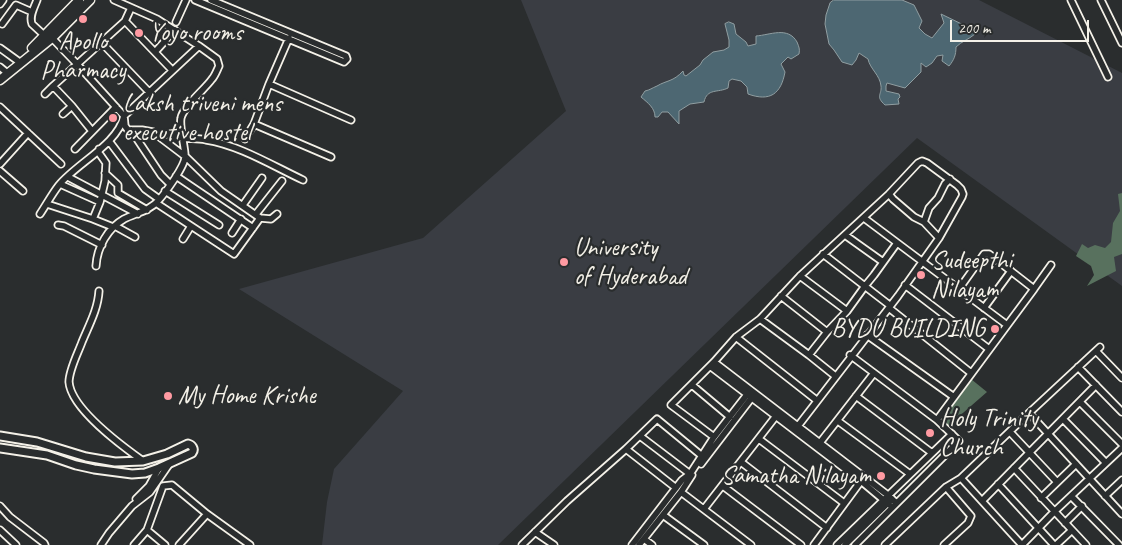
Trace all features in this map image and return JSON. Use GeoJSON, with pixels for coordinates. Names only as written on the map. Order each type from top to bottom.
{"type":"FeatureCollection","features":[{"type":"Feature","properties":{"kind":"main road"},"geometry":{"type":"LineString","coordinates":[[0,80],[48,37],[79,4],[90,0]]}},
{"type":"Feature","properties":{"kind":"main road"},"geometry":{"type":"LineString","coordinates":[[2,71],[48,37]]}},
{"type":"Feature","properties":{"kind":"street"},"geometry":{"type":"LineString","coordinates":[[37,0],[32,12],[32,24],[77,64],[116,107],[124,116],[125,126],[128,130],[153,132],[186,157],[221,191],[258,216],[272,219],[277,214]]}},
{"type":"Feature","properties":{"kind":"street"},"geometry":{"type":"LineString","coordinates":[[96,266],[96,261],[108,232],[125,219],[147,210],[158,201],[184,164],[186,157],[182,138],[181,118],[186,109],[214,78],[219,66],[217,59],[175,30],[114,0]]}},
{"type":"Feature","properties":{"kind":"street"},"geometry":{"type":"LineString","coordinates":[[176,22],[186,0]]}},
{"type":"Feature","properties":{"kind":"street"},"geometry":{"type":"LineString","coordinates":[[194,0],[290,37],[346,56],[347,59],[344,62],[290,37],[211,0]]}},
{"type":"Feature","properties":{"kind":"street"},"geometry":{"type":"LineString","coordinates":[[1071,0],[1108,77]]}},
{"type":"Feature","properties":{"kind":"street"},"geometry":{"type":"LineString","coordinates":[[1101,0],[1122,43]]}},
{"type":"Feature","properties":{"kind":"street"},"geometry":{"type":"LineString","coordinates":[[2,24],[16,5],[32,12]]}},
{"type":"Feature","properties":{"kind":"street"},"geometry":{"type":"LineString","coordinates":[[45,94],[125,22],[131,8]]}},
{"type":"Feature","properties":{"kind":"street"},"geometry":{"type":"LineString","coordinates":[[125,22],[172,70]]}},
{"type":"Feature","properties":{"kind":"street"},"geometry":{"type":"LineString","coordinates":[[155,52],[175,30]]}},
{"type":"Feature","properties":{"kind":"street"},"geometry":{"type":"LineString","coordinates":[[245,139],[254,124],[290,37]]}},
{"type":"Feature","properties":{"kind":"street"},"geometry":{"type":"LineString","coordinates":[[101,42],[149,92]]}},
{"type":"Feature","properties":{"kind":"street"},"geometry":{"type":"LineString","coordinates":[[40,214],[60,184],[109,141],[122,124],[124,116],[199,46]]}},
{"type":"Feature","properties":{"kind":"street"},"geometry":{"type":"LineString","coordinates":[[0,48],[18,61]]}},
{"type":"Feature","properties":{"kind":"street"},"geometry":{"type":"LineString","coordinates":[[269,84],[351,120]]}},
{"type":"Feature","properties":{"kind":"street"},"geometry":{"type":"LineString","coordinates":[[53,86],[92,131]]}},
{"type":"Feature","properties":{"kind":"street"},"geometry":{"type":"LineString","coordinates":[[63,114],[72,106]]}},
{"type":"Feature","properties":{"kind":"street"},"geometry":{"type":"LineString","coordinates":[[0,107],[61,164]]}},
{"type":"Feature","properties":{"kind":"street"},"geometry":{"type":"LineString","coordinates":[[75,149],[116,107]]}},
{"type":"Feature","properties":{"kind":"street"},"geometry":{"type":"LineString","coordinates":[[254,124],[331,157]]}},
{"type":"Feature","properties":{"kind":"street"},"geometry":{"type":"LineString","coordinates":[[131,130],[161,175],[170,184]]}},
{"type":"Feature","properties":{"kind":"street"},"geometry":{"type":"LineString","coordinates":[[0,164],[28,133]]}},
{"type":"Feature","properties":{"kind":"street"},"geometry":{"type":"LineString","coordinates":[[182,138],[205,139],[221,143],[303,180]]}},
{"type":"Feature","properties":{"kind":"street"},"geometry":{"type":"LineString","coordinates":[[109,141],[145,189],[158,201],[191,226],[234,254],[253,228],[258,216],[282,181]]}},
{"type":"Feature","properties":{"kind":"street"},"geometry":{"type":"LineString","coordinates":[[93,219],[100,202],[105,181],[106,163],[99,153],[100,149]]}},
{"type":"Feature","properties":{"kind":"street"},"geometry":{"type":"LineString","coordinates":[[714,436],[671,405],[692,386],[736,337],[760,319],[800,276],[864,218],[918,163],[922,161],[927,163],[961,189],[963,194],[960,201],[939,238],[898,296],[875,320],[850,356],[795,425]]}},
{"type":"Feature","properties":{"kind":"street"},"geometry":{"type":"LineString","coordinates":[[0,171],[23,190]]}},
{"type":"Feature","properties":{"kind":"street"},"geometry":{"type":"LineString","coordinates":[[105,172],[118,185],[118,193],[147,210]]}},
{"type":"Feature","properties":{"kind":"street"},"geometry":{"type":"LineString","coordinates":[[176,176],[253,228]]}},
{"type":"Feature","properties":{"kind":"street"},"geometry":{"type":"LineString","coordinates":[[68,177],[138,214]]}},
{"type":"Feature","properties":{"kind":"street"},"geometry":{"type":"LineString","coordinates":[[243,205],[262,178]]}},
{"type":"Feature","properties":{"kind":"street"},"geometry":{"type":"LineString","coordinates":[[924,222],[929,208],[950,179]]}},
{"type":"Feature","properties":{"kind":"street"},"geometry":{"type":"LineString","coordinates":[[60,184],[100,202]]}},
{"type":"Feature","properties":{"kind":"street"},"geometry":{"type":"LineString","coordinates":[[165,191],[219,225]]}},
{"type":"Feature","properties":{"kind":"street"},"geometry":{"type":"LineString","coordinates":[[889,194],[893,200],[914,217],[924,222],[939,238]]}},
{"type":"Feature","properties":{"kind":"street"},"geometry":{"type":"LineString","coordinates":[[47,204],[114,226],[135,237]]}},
{"type":"Feature","properties":{"kind":"street"},"geometry":{"type":"LineString","coordinates":[[864,218],[1007,325]]}},
{"type":"Feature","properties":{"kind":"street"},"geometry":{"type":"LineString","coordinates":[[232,233],[240,219]]}},
{"type":"Feature","properties":{"kind":"street"},"geometry":{"type":"LineString","coordinates":[[58,225],[64,226],[102,245]]}},
{"type":"Feature","properties":{"kind":"street"},"geometry":{"type":"LineString","coordinates":[[183,239],[191,226]]}},
{"type":"Feature","properties":{"kind":"street"},"geometry":{"type":"LineString","coordinates":[[845,235],[883,262]]}},
{"type":"Feature","properties":{"kind":"street"},"geometry":{"type":"LineString","coordinates":[[809,355],[870,282],[897,243]]}},
{"type":"Feature","properties":{"kind":"street"},"geometry":{"type":"LineString","coordinates":[[823,254],[972,373]]}},
{"type":"Feature","properties":{"kind":"street"},"geometry":{"type":"LineString","coordinates":[[959,289],[984,254],[989,254],[1034,288]]}},
{"type":"Feature","properties":{"kind":"street"},"geometry":{"type":"LineString","coordinates":[[937,420],[1051,265]]}},
{"type":"Feature","properties":{"kind":"street"},"geometry":{"type":"LineString","coordinates":[[984,308],[1011,271]]}},
{"type":"Feature","properties":{"kind":"street"},"geometry":{"type":"LineString","coordinates":[[800,276],[847,311]]}},
{"type":"Feature","properties":{"kind":"street"},"geometry":{"type":"LineString","coordinates":[[904,286],[989,349]]}},
{"type":"Feature","properties":{"kind":"street"},"geometry":{"type":"LineString","coordinates":[[99,291],[95,310],[69,380],[71,391],[76,400],[117,443],[143,461]]}},
{"type":"Feature","properties":{"kind":"street"},"geometry":{"type":"LineString","coordinates":[[781,296],[827,332]]}},
{"type":"Feature","properties":{"kind":"street"},"geometry":{"type":"LineString","coordinates":[[795,425],[888,306]]}},
{"type":"Feature","properties":{"kind":"street"},"geometry":{"type":"LineString","coordinates":[[760,319],[834,375]]}},
{"type":"Feature","properties":{"kind":"street"},"geometry":{"type":"LineString","coordinates":[[867,335],[954,397]]}},
{"type":"Feature","properties":{"kind":"street"},"geometry":{"type":"LineString","coordinates":[[736,337],[815,398]]}},
{"type":"Feature","properties":{"kind":"street"},"geometry":{"type":"LineString","coordinates":[[885,545],[946,487],[961,478],[1098,349],[1122,378]]}},
{"type":"Feature","properties":{"kind":"street"},"geometry":{"type":"LineString","coordinates":[[837,545],[959,441],[937,420],[850,356]]}},
{"type":"Feature","properties":{"kind":"street"},"geometry":{"type":"LineString","coordinates":[[712,364],[795,425],[861,481],[890,501]]}},
{"type":"Feature","properties":{"kind":"street"},"geometry":{"type":"LineString","coordinates":[[1078,367],[1122,412]]}},
{"type":"Feature","properties":{"kind":"street"},"geometry":{"type":"LineString","coordinates":[[818,445],[874,373]]}},
{"type":"Feature","properties":{"kind":"street"},"geometry":{"type":"LineString","coordinates":[[982,501],[1096,385]]}},
{"type":"Feature","properties":{"kind":"street"},"geometry":{"type":"LineString","coordinates":[[692,386],[730,417]]}},
{"type":"Feature","properties":{"kind":"street"},"geometry":{"type":"LineString","coordinates":[[751,394],[776,416],[795,425]]}},
{"type":"Feature","properties":{"kind":"street"},"geometry":{"type":"LineString","coordinates":[[639,545],[663,515],[714,436],[751,394]]}},
{"type":"Feature","properties":{"kind":"street"},"geometry":{"type":"LineString","coordinates":[[684,482],[751,394]]}},
{"type":"Feature","properties":{"kind":"street"},"geometry":{"type":"LineString","coordinates":[[856,396],[932,453]]}},
{"type":"Feature","properties":{"kind":"street"},"geometry":{"type":"LineString","coordinates":[[1080,402],[1122,444]]}},
{"type":"Feature","properties":{"kind":"street"},"geometry":{"type":"LineString","coordinates":[[1029,412],[1122,514]]}},
{"type":"Feature","properties":{"kind":"street"},"geometry":{"type":"LineString","coordinates":[[704,509],[776,416]]}},
{"type":"Feature","properties":{"kind":"street"},"geometry":{"type":"LineString","coordinates":[[522,545],[657,419],[702,456]]}},
{"type":"Feature","properties":{"kind":"street"},"geometry":{"type":"LineString","coordinates":[[1063,419],[1106,463]]}},
{"type":"Feature","properties":{"kind":"street"},"geometry":{"type":"LineString","coordinates":[[838,421],[910,474]]}},
{"type":"Feature","properties":{"kind":"street"},"geometry":{"type":"LineString","coordinates":[[1010,432],[1057,482]]}},
{"type":"Feature","properties":{"kind":"street"},"geometry":{"type":"LineString","coordinates":[[855,545],[910,474],[952,434]]}},
{"type":"Feature","properties":{"kind":"street"},"geometry":{"type":"LineString","coordinates":[[0,436],[37,442],[86,457],[115,462],[143,461],[167,454],[184,444],[191,444],[193,451],[159,468],[145,473],[132,474],[94,469],[47,455],[0,448]]}},
{"type":"Feature","properties":{"kind":"street"},"geometry":{"type":"LineString","coordinates":[[640,436],[690,474]]}},
{"type":"Feature","properties":{"kind":"street"},"geometry":{"type":"LineString","coordinates":[[759,439],[844,503]]}},
{"type":"Feature","properties":{"kind":"street"},"geometry":{"type":"LineString","coordinates":[[818,445],[890,501]]}},
{"type":"Feature","properties":{"kind":"street"},"geometry":{"type":"LineString","coordinates":[[961,478],[1022,545],[1122,448]]}},
{"type":"Feature","properties":{"kind":"street"},"geometry":{"type":"LineString","coordinates":[[626,449],[751,545]]}},
{"type":"Feature","properties":{"kind":"street"},"geometry":{"type":"LineString","coordinates":[[741,462],[826,528]]}},
{"type":"Feature","properties":{"kind":"street"},"geometry":{"type":"LineString","coordinates":[[100,545],[132,506],[150,492],[171,463]]}},
{"type":"Feature","properties":{"kind":"street"},"geometry":{"type":"LineString","coordinates":[[1041,498],[1076,464]]}},
{"type":"Feature","properties":{"kind":"street"},"geometry":{"type":"LineString","coordinates":[[100,545],[115,521],[149,486],[159,468]]}},
{"type":"Feature","properties":{"kind":"street"},"geometry":{"type":"LineString","coordinates":[[1014,468],[1086,545]]}},
{"type":"Feature","properties":{"kind":"street"},"geometry":{"type":"LineString","coordinates":[[1105,496],[1122,480]]}},
{"type":"Feature","properties":{"kind":"street"},"geometry":{"type":"LineString","coordinates":[[814,545],[861,481]]}},
{"type":"Feature","properties":{"kind":"street"},"geometry":{"type":"LineString","coordinates":[[998,484],[1055,545],[1072,530]]}},
{"type":"Feature","properties":{"kind":"street"},"geometry":{"type":"LineString","coordinates":[[134,545],[147,530],[163,486],[172,485],[207,514],[250,545]]}},
{"type":"Feature","properties":{"kind":"street"},"geometry":{"type":"LineString","coordinates":[[723,486],[801,545]]}},
{"type":"Feature","properties":{"kind":"street"},"geometry":{"type":"LineString","coordinates":[[944,545],[968,523],[971,516],[946,487]]}},
{"type":"Feature","properties":{"kind":"street"},"geometry":{"type":"LineString","coordinates":[[632,545],[679,490]]}},
{"type":"Feature","properties":{"kind":"street"},"geometry":{"type":"LineString","coordinates":[[1071,496],[1120,544]]}},
{"type":"Feature","properties":{"kind":"street"},"geometry":{"type":"LineString","coordinates":[[845,545],[890,501]]}},
{"type":"Feature","properties":{"kind":"street"},"geometry":{"type":"LineString","coordinates":[[0,506],[10,517],[45,545]]}},
{"type":"Feature","properties":{"kind":"street"},"geometry":{"type":"LineString","coordinates":[[1064,523],[1082,506]]}},
{"type":"Feature","properties":{"kind":"street"},"geometry":{"type":"LineString","coordinates":[[179,545],[207,514]]}},
{"type":"Feature","properties":{"kind":"street"},"geometry":{"type":"LineString","coordinates":[[663,515],[704,545]]}},
{"type":"Feature","properties":{"kind":"street"},"geometry":{"type":"LineString","coordinates":[[0,530],[16,545]]}},
{"type":"Feature","properties":{"kind":"street"},"geometry":{"type":"LineString","coordinates":[[147,530],[165,545]]}},
{"type":"Feature","properties":{"kind":"street"},"geometry":{"type":"LineString","coordinates":[[535,532],[554,545]]}},
{"type":"Feature","properties":{"kind":"street"},"geometry":{"type":"LineString","coordinates":[[644,539],[652,545]]}},
{"type":"Feature","properties":{"kind":"shaded area","name":"University of Hyderabad"},"geometry":{"type":"Polygon","coordinates":[[[521,0],[979,0],[1122,73],[1122,286],[917,138],[498,545],[322,545],[327,502],[334,469],[403,391],[239,289],[423,238],[566,111],[521,0]]]}},
{"type":"Feature","properties":{"kind":"green space"},"geometry":{"type":"Polygon","coordinates":[[[1122,193],[1122,254],[1114,257],[1116,271],[1087,286],[1094,275],[1091,266],[1076,256],[1082,244],[1088,248],[1095,245],[1105,248],[1111,242],[1113,223],[1120,211],[1118,194],[1122,193]]]}},
{"type":"Feature","properties":{"kind":"green space"},"geometry":{"type":"Polygon","coordinates":[[[971,379],[987,392],[948,426],[941,420],[971,379]]]}},
{"type":"Feature","properties":{"kind":"water"},"geometry":{"type":"Polygon","coordinates":[[[834,0],[902,0],[914,5],[922,21],[919,28],[932,38],[944,23],[941,14],[972,29],[975,34],[956,47],[956,52],[949,66],[942,61],[943,55],[937,56],[926,67],[921,63],[921,72],[905,88],[887,83],[886,91],[899,94],[900,97],[898,99],[899,104],[885,105],[880,97],[880,82],[868,59],[859,53],[852,65],[842,62],[829,44],[825,24],[826,15],[830,3],[834,0]]]}},
{"type":"Feature","properties":{"kind":"water"},"geometry":{"type":"Polygon","coordinates":[[[729,22],[734,24],[736,34],[748,46],[756,44],[756,36],[784,33],[793,37],[797,42],[799,54],[791,59],[788,57],[781,64],[785,72],[781,86],[773,94],[762,97],[748,94],[747,87],[741,81],[732,79],[729,81],[728,88],[710,93],[704,102],[690,104],[679,111],[679,124],[668,112],[662,112],[658,117],[655,117],[652,108],[641,97],[645,91],[673,79],[683,71],[686,76],[713,52],[729,47],[725,24],[729,22]]]}},
{"type":"Feature","properties":{"kind":"place","name":"Apollo Pharmacy"},"geometry":{"type":"Point","coordinates":[83,19]}},
{"type":"Feature","properties":{"kind":"place","name":"Yoyo rooms"},"geometry":{"type":"Point","coordinates":[139,33]}},
{"type":"Feature","properties":{"kind":"place","name":"Laksh triveni mens executive hostel"},"geometry":{"type":"Point","coordinates":[113,118]}},
{"type":"Feature","properties":{"kind":"place","name":"University of Hyderabad"},"geometry":{"type":"Point","coordinates":[564,262]}},
{"type":"Feature","properties":{"kind":"place","name":"Sudeepthi Nilayam"},"geometry":{"type":"Point","coordinates":[921,275]}},
{"type":"Feature","properties":{"kind":"place","name":"BYDU BUILDING"},"geometry":{"type":"Point","coordinates":[995,329]}},
{"type":"Feature","properties":{"kind":"place","name":"My Home Krishe"},"geometry":{"type":"Point","coordinates":[168,396]}},
{"type":"Feature","properties":{"kind":"place","name":"Holy Trinity Church"},"geometry":{"type":"Point","coordinates":[930,433]}},
{"type":"Feature","properties":{"kind":"place","name":"Samatha Nilayam"},"geometry":{"type":"Point","coordinates":[881,476]}}]}
